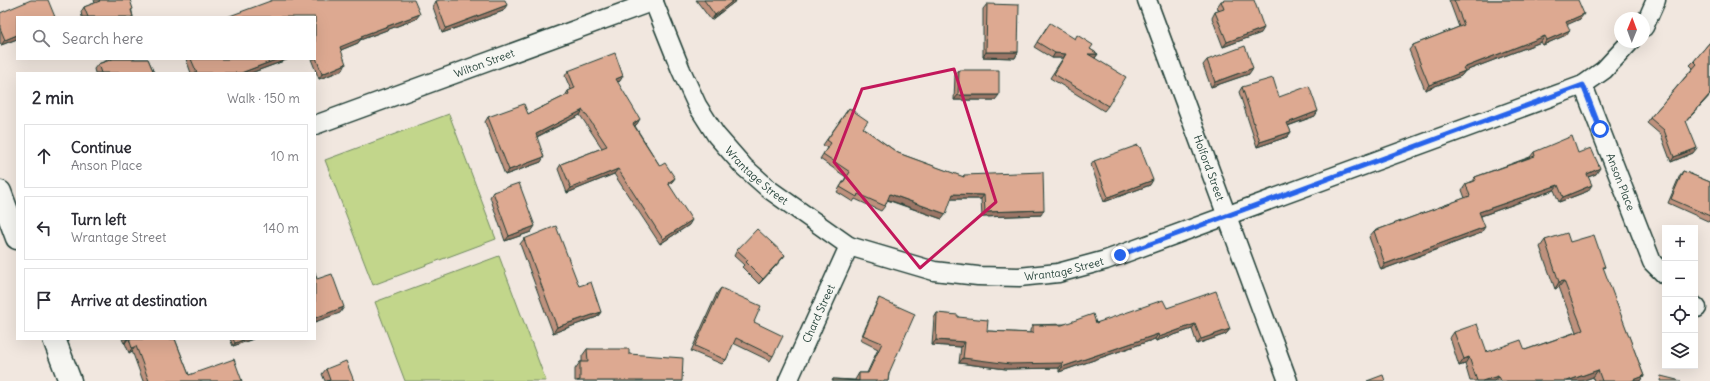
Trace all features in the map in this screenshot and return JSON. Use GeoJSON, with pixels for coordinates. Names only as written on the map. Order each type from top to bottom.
{"type":"FeatureCollection","features":[{"type":"Feature","properties":{"kind":"main road"},"geometry":{"type":"LineString","coordinates":[[0,192],[16,233]]}},
{"type":"Feature","properties":{"kind":"main road"},"geometry":{"type":"LineString","coordinates":[[54,340],[70,381]]}},
{"type":"Feature","properties":{"kind":"street","name":"Wrantage Street"},"geometry":{"type":"LineString","coordinates":[[653,0],[680,70],[697,105],[716,134],[744,167],[770,190],[849,246],[934,271],[978,276],[1019,277],[1058,273],[1106,260],[1583,85],[1604,70],[1624,48]]}},
{"type":"Feature","properties":{"kind":"street","name":"Wilton Street"},"geometry":{"type":"LineString","coordinates":[[316,125],[653,0]]}},
{"type":"Feature","properties":{"kind":"street","name":"Holford Street"},"geometry":{"type":"LineString","coordinates":[[1147,0],[1288,381]]}},
{"type":"Feature","properties":{"kind":"street"},"geometry":{"type":"LineString","coordinates":[[1650,14],[1656,0]]}},
{"type":"Feature","properties":{"kind":"street","name":"Anson Place"},"geometry":{"type":"LineString","coordinates":[[1583,85],[1652,262],[1662,272]]}},
{"type":"Feature","properties":{"kind":"street","name":"Chard Street"},"geometry":{"type":"LineString","coordinates":[[788,381],[849,246]]}},
{"type":"Feature","properties":{"kind":"highlighted area"},"geometry":{"type":"Polygon","coordinates":[[[954,69],[996,202],[920,268],[834,162],[862,89],[954,69]]]}},
{"type":"Feature","properties":{"kind":"green space"},"geometry":{"type":"Polygon","coordinates":[[[449,114],[496,239],[373,285],[325,160],[449,114]]]}},
{"type":"Feature","properties":{"kind":"green space"},"geometry":{"type":"Polygon","coordinates":[[[499,256],[546,381],[405,381],[375,302],[499,256]]]}},
{"type":"Feature","properties":{"kind":"building"},"geometry":{"type":"Polygon","coordinates":[[[31,0],[48,0],[55,16],[16,16],[16,35],[5,40],[0,28],[0,13],[31,0]]]}},
{"type":"Feature","properties":{"kind":"building"},"geometry":{"type":"Polygon","coordinates":[[[99,0],[130,0],[133,9],[131,10],[133,16],[88,16],[84,7],[100,1],[99,0]]]}},
{"type":"Feature","properties":{"kind":"building"},"geometry":{"type":"Polygon","coordinates":[[[273,0],[414,0],[420,14],[361,36],[362,38],[340,47],[346,64],[322,74],[316,58],[316,16],[230,16],[273,0]]]}},
{"type":"Feature","properties":{"kind":"building"},"geometry":{"type":"Polygon","coordinates":[[[505,0],[507,5],[446,28],[436,1],[505,0]]]}},
{"type":"Feature","properties":{"kind":"building"},"geometry":{"type":"Polygon","coordinates":[[[704,0],[734,0],[715,15],[704,0]]]}},
{"type":"Feature","properties":{"kind":"building"},"geometry":{"type":"Polygon","coordinates":[[[1254,0],[1264,28],[1227,42],[1215,12],[1224,9],[1221,1],[1254,0]]]}},
{"type":"Feature","properties":{"kind":"building"},"geometry":{"type":"Polygon","coordinates":[[[1454,0],[1578,0],[1584,14],[1566,22],[1570,30],[1547,40],[1545,36],[1463,68],[1465,71],[1429,85],[1413,45],[1464,25],[1454,0]]]}},
{"type":"Feature","properties":{"kind":"building"},"geometry":{"type":"Polygon","coordinates":[[[987,4],[1019,5],[1018,52],[986,52],[987,4]]]}},
{"type":"Feature","properties":{"kind":"building"},"geometry":{"type":"Polygon","coordinates":[[[1050,23],[1075,39],[1077,35],[1093,45],[1090,49],[1098,54],[1088,54],[1126,77],[1108,106],[1054,74],[1066,54],[1055,53],[1037,42],[1050,23]]]}},
{"type":"Feature","properties":{"kind":"building"},"geometry":{"type":"Polygon","coordinates":[[[1710,42],[1710,94],[1686,121],[1697,148],[1674,157],[1664,130],[1650,118],[1697,64],[1694,61],[1710,42]]]}},
{"type":"Feature","properties":{"kind":"building"},"geometry":{"type":"Polygon","coordinates":[[[1245,46],[1253,68],[1215,82],[1207,60],[1245,46]]]}},
{"type":"Feature","properties":{"kind":"building"},"geometry":{"type":"Polygon","coordinates":[[[615,53],[623,76],[616,79],[640,119],[633,124],[660,166],[665,163],[675,178],[668,183],[692,220],[663,239],[618,169],[571,188],[561,164],[607,146],[583,110],[536,134],[544,157],[509,170],[488,117],[524,104],[528,114],[569,94],[568,91],[575,88],[568,71],[615,53]]]}},
{"type":"Feature","properties":{"kind":"building"},"geometry":{"type":"Polygon","coordinates":[[[110,60],[148,60],[154,72],[101,72],[98,64],[110,60]]]}},
{"type":"Feature","properties":{"kind":"building"},"geometry":{"type":"Polygon","coordinates":[[[191,60],[275,60],[244,72],[197,72],[191,60]]]}},
{"type":"Feature","properties":{"kind":"building"},"geometry":{"type":"Polygon","coordinates":[[[959,70],[999,70],[999,95],[958,95],[959,70]]]}},
{"type":"Feature","properties":{"kind":"building"},"geometry":{"type":"Polygon","coordinates":[[[1273,78],[1279,97],[1309,86],[1318,111],[1287,123],[1291,132],[1260,142],[1242,87],[1273,78]]]}},
{"type":"Feature","properties":{"kind":"building"},"geometry":{"type":"Polygon","coordinates":[[[849,108],[868,121],[863,128],[898,153],[964,177],[964,175],[1043,172],[1044,210],[985,212],[984,195],[953,194],[946,214],[890,194],[885,206],[858,194],[857,197],[840,187],[850,172],[823,154],[831,143],[827,140],[849,108]]]}},
{"type":"Feature","properties":{"kind":"building"},"geometry":{"type":"Polygon","coordinates":[[[1572,136],[1578,153],[1591,148],[1600,168],[1587,174],[1592,185],[1563,197],[1558,185],[1479,212],[1485,227],[1385,264],[1374,231],[1470,196],[1466,184],[1476,180],[1475,177],[1535,156],[1534,152],[1572,136]]]}},
{"type":"Feature","properties":{"kind":"building"},"geometry":{"type":"Polygon","coordinates":[[[1138,145],[1153,180],[1108,197],[1094,161],[1138,145]]]}},
{"type":"Feature","properties":{"kind":"building"},"geometry":{"type":"Polygon","coordinates":[[[1683,171],[1710,182],[1710,216],[1671,199],[1683,171]]]}},
{"type":"Feature","properties":{"kind":"building"},"geometry":{"type":"Polygon","coordinates":[[[519,183],[535,226],[509,236],[493,192],[519,183]]]}},
{"type":"Feature","properties":{"kind":"building"},"geometry":{"type":"Polygon","coordinates":[[[556,226],[579,286],[591,282],[601,312],[557,327],[524,239],[556,226]]]}},
{"type":"Feature","properties":{"kind":"building"},"geometry":{"type":"Polygon","coordinates":[[[757,229],[785,255],[763,279],[746,262],[748,260],[737,250],[757,229]]]}},
{"type":"Feature","properties":{"kind":"building"},"geometry":{"type":"Polygon","coordinates":[[[1567,233],[1570,242],[1594,235],[1605,267],[1603,267],[1644,376],[1631,381],[1602,381],[1598,370],[1567,381],[1500,381],[1498,376],[1477,381],[1469,357],[1464,359],[1454,332],[1477,324],[1487,352],[1521,340],[1525,350],[1583,330],[1564,281],[1559,282],[1545,240],[1567,233]]]}},
{"type":"Feature","properties":{"kind":"building"},"geometry":{"type":"Polygon","coordinates":[[[332,274],[344,307],[316,318],[316,276],[317,279],[332,274]]]}},
{"type":"Feature","properties":{"kind":"building"},"geometry":{"type":"Polygon","coordinates":[[[721,288],[761,306],[754,322],[783,336],[773,356],[736,338],[726,360],[695,346],[721,288]]]}},
{"type":"Feature","properties":{"kind":"building"},"geometry":{"type":"Polygon","coordinates":[[[1216,291],[1230,329],[1201,339],[1195,324],[1159,337],[1158,334],[1062,367],[1063,363],[1010,364],[963,358],[965,342],[936,340],[937,313],[988,320],[987,331],[1033,333],[1033,325],[1062,325],[1093,314],[1096,323],[1163,300],[1167,308],[1216,291]]]}},
{"type":"Feature","properties":{"kind":"building"},"geometry":{"type":"Polygon","coordinates":[[[879,298],[915,314],[889,373],[888,381],[859,381],[859,373],[868,373],[882,343],[863,335],[879,298]]]}},
{"type":"Feature","properties":{"kind":"building"},"geometry":{"type":"Polygon","coordinates":[[[129,340],[175,340],[189,375],[234,359],[242,381],[149,381],[136,346],[132,348],[129,340]]]}},
{"type":"Feature","properties":{"kind":"building"},"geometry":{"type":"Polygon","coordinates":[[[234,340],[243,340],[235,343],[234,340]]]}},
{"type":"Feature","properties":{"kind":"building"},"geometry":{"type":"Polygon","coordinates":[[[587,349],[629,349],[629,354],[683,358],[682,381],[577,381],[580,380],[580,362],[588,362],[587,349]]]}},
{"type":"Feature","properties":{"kind":"building"},"geometry":{"type":"Polygon","coordinates":[[[346,361],[354,381],[327,381],[330,380],[326,369],[346,361]]]}},
{"type":"Feature","properties":{"kind":"building"},"geometry":{"type":"Polygon","coordinates":[[[1383,375],[1385,381],[1367,381],[1383,375]]]}},
{"type":"Feature","properties":{"kind":"building"},"geometry":{"type":"Polygon","coordinates":[[[1661,376],[1681,381],[1660,381],[1661,376]]]}},
{"type":"Feature","properties":{"kind":"building"},"geometry":{"type":"Polygon","coordinates":[[[833,379],[859,381],[833,381],[833,379]]]}},
{"type":"Feature","properties":{"kind":"route"},"geometry":{"type":"LineString","coordinates":[[1120,255],[1583,85],[1600,129]]}}]}
